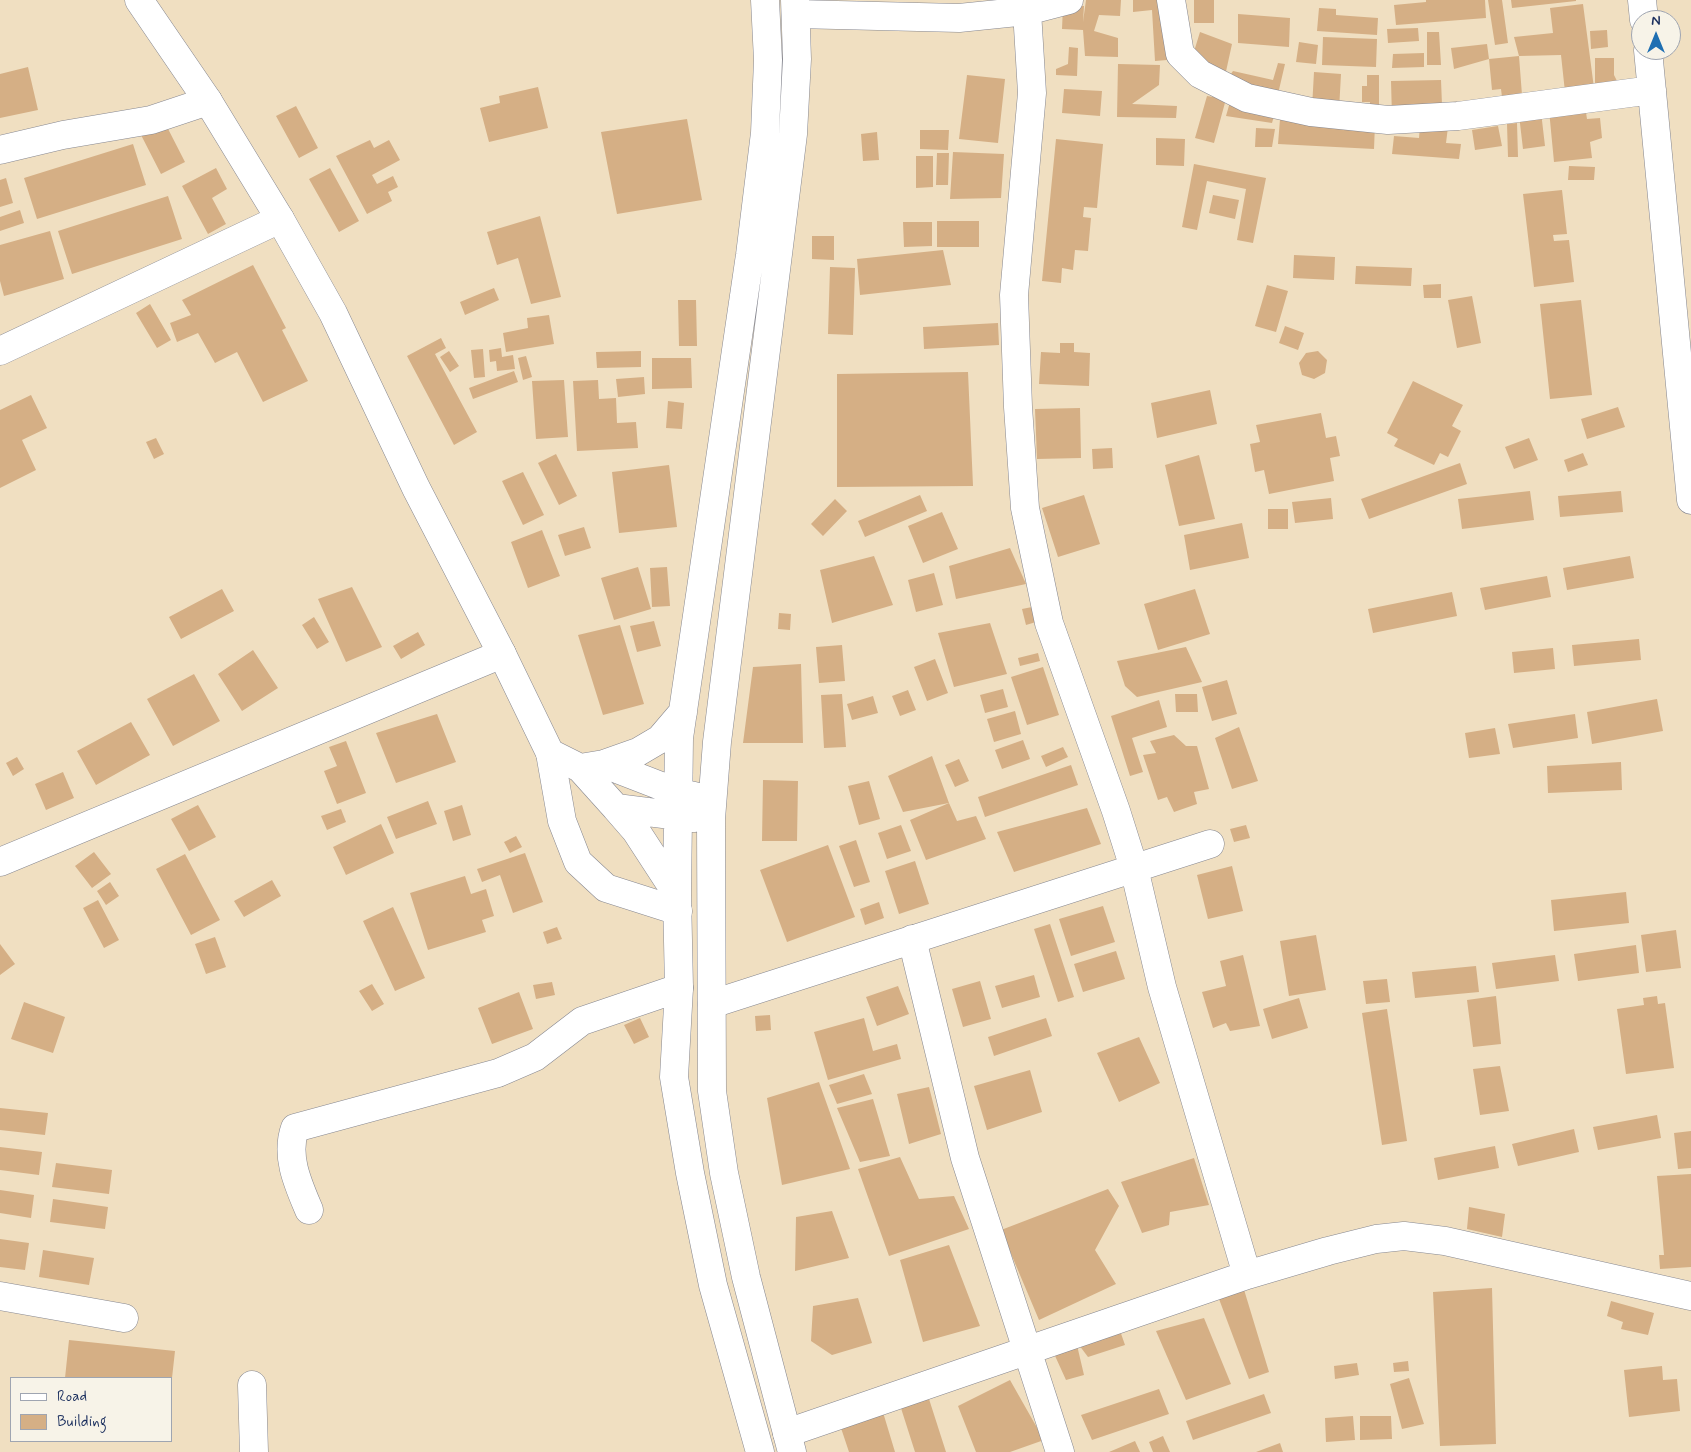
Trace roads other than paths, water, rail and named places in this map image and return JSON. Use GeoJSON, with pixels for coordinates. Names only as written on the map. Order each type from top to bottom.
{"type":"FeatureCollection","features":[{"type":"Feature","properties":{"kind":"street"},"geometry":{"type":"LineString","coordinates":[[139,0],[208,101],[280,219],[333,313],[416,488],[502,654],[550,752],[562,821],[578,862],[606,888],[677,902]]}},
{"type":"Feature","properties":{"kind":"street"},"geometry":{"type":"LineString","coordinates":[[760,1452],[713,1285],[690,1173],[674,1077],[679,988],[677,902],[679,738],[750,255],[765,133],[768,60],[765,0]]}},
{"type":"Feature","properties":{"kind":"street"},"geometry":{"type":"LineString","coordinates":[[1069,0],[1027,11],[959,18],[796,7],[797,59],[793,134],[717,742],[711,810],[712,1092],[724,1173],[746,1276],[790,1442],[1026,1351],[1247,1275],[1376,1239],[1404,1236],[1445,1241],[1691,1296]]}},
{"type":"Feature","properties":{"kind":"street"},"geometry":{"type":"LineString","coordinates":[[1171,0],[1180,54],[1200,74],[1246,98],[1311,112],[1388,120],[1458,116],[1652,90]]}},
{"type":"Feature","properties":{"kind":"street"},"geometry":{"type":"LineString","coordinates":[[1027,11],[1032,92],[1014,295],[1018,407],[1025,508],[1049,623],[1116,811],[1134,868],[1162,987],[1247,1275]]}},
{"type":"Feature","properties":{"kind":"street"},"geometry":{"type":"LineString","coordinates":[[1649,60],[1686,392],[1691,500]]}},
{"type":"Feature","properties":{"kind":"street"},"geometry":{"type":"LineString","coordinates":[[1664,60],[1691,306]]}},
{"type":"Feature","properties":{"kind":"street"},"geometry":{"type":"LineString","coordinates":[[0,150],[63,135],[151,120],[208,101]]}},
{"type":"Feature","properties":{"kind":"street"},"geometry":{"type":"LineString","coordinates":[[0,351],[280,219]]}},
{"type":"Feature","properties":{"kind":"street"},"geometry":{"type":"LineString","coordinates":[[0,862],[502,654]]}},
{"type":"Feature","properties":{"kind":"street"},"geometry":{"type":"LineString","coordinates":[[592,766],[638,752],[660,740],[683,712]]}},
{"type":"Feature","properties":{"kind":"street"},"geometry":{"type":"LineString","coordinates":[[550,752],[592,766],[678,804],[711,810]]}},
{"type":"Feature","properties":{"kind":"street"},"geometry":{"type":"LineString","coordinates":[[592,766],[616,808],[636,832],[677,902]]}},
{"type":"Feature","properties":{"kind":"street"},"geometry":{"type":"LineString","coordinates":[[616,808],[678,804]]}},
{"type":"Feature","properties":{"kind":"street"},"geometry":{"type":"LineString","coordinates":[[712,1004],[1210,844]]}},
{"type":"Feature","properties":{"kind":"street"},"geometry":{"type":"LineString","coordinates":[[912,939],[965,1158],[1060,1452]]}},
{"type":"Feature","properties":{"kind":"street"},"geometry":{"type":"LineString","coordinates":[[309,1210],[291,1156],[290,1143],[295,1128],[498,1073],[535,1057],[582,1021],[679,988]]}},
{"type":"Feature","properties":{"kind":"street"},"geometry":{"type":"LineString","coordinates":[[0,1296],[124,1318]]}},
{"type":"Feature","properties":{"kind":"street"},"geometry":{"type":"LineString","coordinates":[[252,1385],[254,1452]]}}]}
